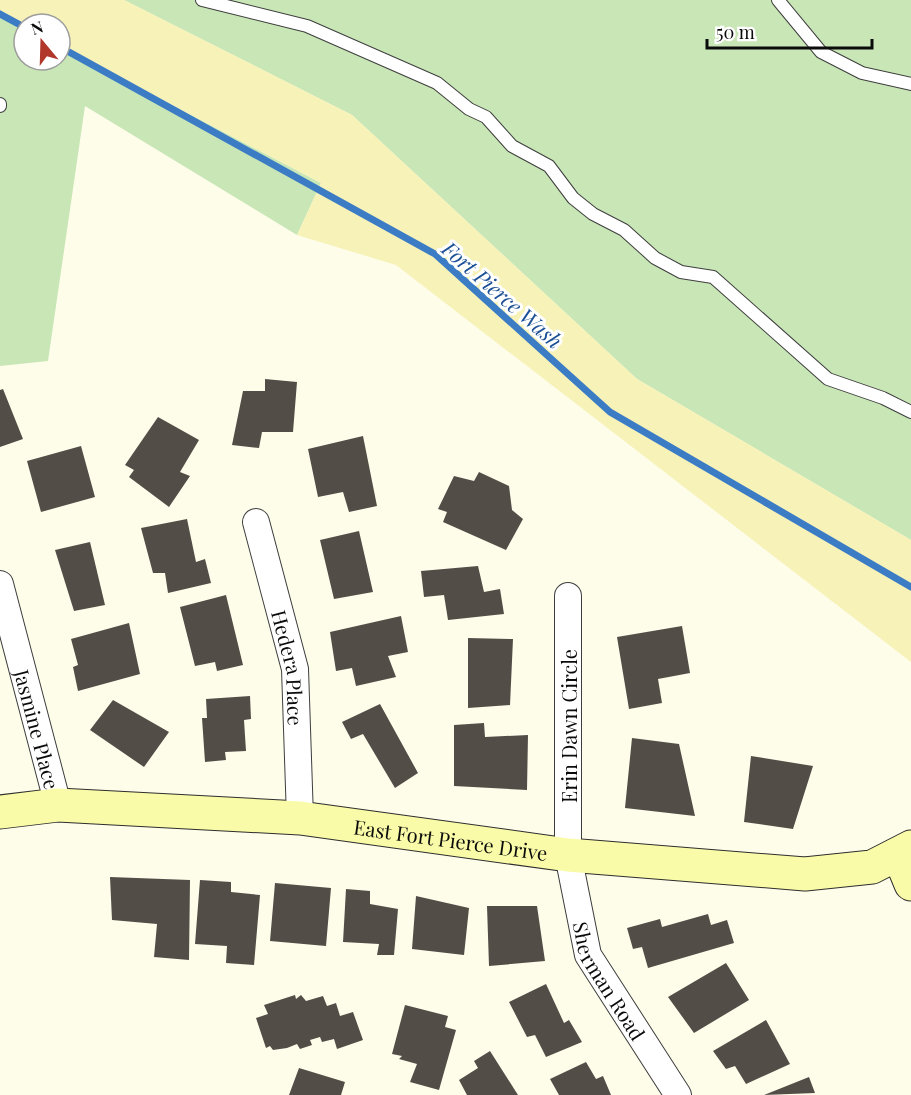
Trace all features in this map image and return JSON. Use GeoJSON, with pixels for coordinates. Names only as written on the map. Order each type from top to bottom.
{"type":"FeatureCollection","features":[{"type":"Feature","properties":{"kind":"street","name":"Hedera Place"},"geometry":{"type":"LineString","coordinates":[[256,522],[295,669],[300,818]]}},
{"type":"Feature","properties":{"kind":"street","name":"Jasmine Place"},"geometry":{"type":"LineString","coordinates":[[0,584],[58,806]]}},
{"type":"Feature","properties":{"kind":"street","name":"Erin Dawn Circle"},"geometry":{"type":"LineString","coordinates":[[568,596],[568,855]]}},
{"type":"Feature","properties":{"kind":"street","name":"East Fort Pierce Drive"},"geometry":{"type":"LineString","coordinates":[[0,812],[58,806],[300,818],[568,855],[805,874],[907,862]]}},
{"type":"Feature","properties":{"kind":"street","name":"Sherman Road"},"geometry":{"type":"LineString","coordinates":[[568,855],[588,955],[678,1095]]}},
{"type":"Feature","properties":{"kind":"lane"},"geometry":{"type":"LineString","coordinates":[[202,0],[307,26],[437,83],[469,109],[486,117],[512,146],[549,166],[573,198],[593,214],[624,230],[655,258],[681,272],[713,276],[828,379],[884,398],[911,412]]}},
{"type":"Feature","properties":{"kind":"lane"},"geometry":{"type":"LineString","coordinates":[[778,0],[821,52],[862,73],[911,84]]}},
{"type":"Feature","properties":{"kind":"green space"},"geometry":{"type":"Polygon","coordinates":[[[124,0],[911,0],[911,540],[637,379],[352,115],[124,0]]]}},
{"type":"Feature","properties":{"kind":"green space"},"geometry":{"type":"Polygon","coordinates":[[[0,14],[12,20],[12,72],[72,72],[72,52],[321,183],[297,235],[85,106],[48,361],[0,366],[0,14]]]}},
{"type":"Feature","properties":{"kind":"sand"},"geometry":{"type":"Polygon","coordinates":[[[0,0],[124,0],[352,115],[637,379],[911,540],[911,662],[396,265],[297,235],[321,183],[72,52],[72,12],[12,12],[12,20],[0,14],[0,0]]]}},
{"type":"Feature","properties":{"kind":"building"},"geometry":{"type":"Polygon","coordinates":[[[265,379],[297,382],[293,432],[262,432],[259,448],[232,445],[243,391],[265,391],[265,379]]]}},
{"type":"Feature","properties":{"kind":"building"},"geometry":{"type":"Polygon","coordinates":[[[3,389],[23,439],[0,447],[0,390],[3,389]]]}},
{"type":"Feature","properties":{"kind":"building"},"geometry":{"type":"Polygon","coordinates":[[[158,417],[199,440],[180,472],[190,476],[169,507],[129,477],[134,470],[125,465],[158,417]]]}},
{"type":"Feature","properties":{"kind":"building"},"geometry":{"type":"Polygon","coordinates":[[[363,436],[377,506],[349,512],[343,492],[318,497],[308,449],[363,436]]]}},
{"type":"Feature","properties":{"kind":"building"},"geometry":{"type":"Polygon","coordinates":[[[81,446],[95,497],[41,512],[27,461],[81,446]]]}},
{"type":"Feature","properties":{"kind":"building"},"geometry":{"type":"Polygon","coordinates":[[[479,472],[509,486],[512,510],[523,519],[506,550],[443,522],[447,512],[438,509],[454,476],[474,481],[479,472]]]}},
{"type":"Feature","properties":{"kind":"building"},"geometry":{"type":"Polygon","coordinates":[[[187,519],[196,562],[205,559],[211,583],[168,593],[165,573],[153,573],[141,528],[187,519]]]}},
{"type":"Feature","properties":{"kind":"building"},"geometry":{"type":"Polygon","coordinates":[[[359,531],[373,592],[334,599],[320,540],[359,531]]]}},
{"type":"Feature","properties":{"kind":"building"},"geometry":{"type":"Polygon","coordinates":[[[90,542],[105,605],[74,611],[55,550],[90,542]]]}},
{"type":"Feature","properties":{"kind":"building"},"geometry":{"type":"Polygon","coordinates":[[[478,566],[484,592],[500,589],[504,614],[448,620],[444,595],[424,597],[421,571],[478,566]]]}},
{"type":"Feature","properties":{"kind":"building"},"geometry":{"type":"Polygon","coordinates":[[[226,595],[243,665],[217,671],[215,662],[195,666],[180,607],[226,595]]]}},
{"type":"Feature","properties":{"kind":"building"},"geometry":{"type":"Polygon","coordinates":[[[401,616],[408,652],[388,656],[396,677],[356,686],[352,668],[336,671],[330,632],[401,616]]]}},
{"type":"Feature","properties":{"kind":"building"},"geometry":{"type":"Polygon","coordinates":[[[129,623],[140,674],[78,691],[73,667],[78,665],[71,639],[129,623]]]}},
{"type":"Feature","properties":{"kind":"building"},"geometry":{"type":"Polygon","coordinates":[[[682,626],[690,673],[658,679],[662,703],[629,709],[617,637],[682,626]]]}},
{"type":"Feature","properties":{"kind":"building"},"geometry":{"type":"Polygon","coordinates":[[[468,638],[513,639],[510,705],[468,708],[468,638]]]}},
{"type":"Feature","properties":{"kind":"building"},"geometry":{"type":"Polygon","coordinates":[[[250,696],[251,719],[244,720],[246,751],[225,752],[226,760],[205,762],[202,718],[207,718],[206,699],[250,696]]]}},
{"type":"Feature","properties":{"kind":"building"},"geometry":{"type":"Polygon","coordinates":[[[113,700],[169,732],[144,767],[90,730],[113,700]]]}},
{"type":"Feature","properties":{"kind":"building"},"geometry":{"type":"Polygon","coordinates":[[[380,704],[418,773],[395,788],[363,734],[351,739],[342,722],[380,704]]]}},
{"type":"Feature","properties":{"kind":"building"},"geometry":{"type":"Polygon","coordinates":[[[484,723],[485,737],[528,735],[527,790],[454,786],[454,725],[484,723]]]}},
{"type":"Feature","properties":{"kind":"building"},"geometry":{"type":"Polygon","coordinates":[[[632,738],[679,744],[695,816],[625,808],[632,738]]]}},
{"type":"Feature","properties":{"kind":"building"},"geometry":{"type":"Polygon","coordinates":[[[751,756],[813,766],[793,829],[744,822],[751,756]]]}},
{"type":"Feature","properties":{"kind":"building"},"geometry":{"type":"Polygon","coordinates":[[[110,877],[190,880],[189,960],[154,957],[157,924],[112,920],[110,877]]]}},
{"type":"Feature","properties":{"kind":"building"},"geometry":{"type":"Polygon","coordinates":[[[200,880],[231,882],[231,892],[260,895],[254,965],[226,963],[227,946],[195,944],[200,880]]]}},
{"type":"Feature","properties":{"kind":"building"},"geometry":{"type":"Polygon","coordinates":[[[275,883],[331,888],[326,946],[270,941],[275,883]]]}},
{"type":"Feature","properties":{"kind":"building"},"geometry":{"type":"Polygon","coordinates":[[[346,889],[370,891],[370,904],[398,909],[394,955],[377,955],[379,944],[343,942],[346,889]]]}},
{"type":"Feature","properties":{"kind":"building"},"geometry":{"type":"Polygon","coordinates":[[[416,896],[469,908],[464,955],[412,949],[416,896]]]}},
{"type":"Feature","properties":{"kind":"building"},"geometry":{"type":"Polygon","coordinates":[[[487,906],[537,906],[545,961],[489,966],[487,906]]]}},
{"type":"Feature","properties":{"kind":"building"},"geometry":{"type":"Polygon","coordinates":[[[708,914],[711,925],[727,920],[734,943],[648,968],[642,947],[633,949],[627,928],[660,919],[662,927],[708,914]]]}},
{"type":"Feature","properties":{"kind":"building"},"geometry":{"type":"Polygon","coordinates":[[[726,963],[749,1000],[694,1033],[668,997],[726,963]]]}},
{"type":"Feature","properties":{"kind":"building"},"geometry":{"type":"Polygon","coordinates":[[[546,984],[564,1023],[569,1020],[582,1042],[546,1057],[535,1035],[527,1037],[509,1002],[546,984]]]}},
{"type":"Feature","properties":{"kind":"building"},"geometry":{"type":"Polygon","coordinates":[[[295,995],[296,999],[301,995],[306,1001],[323,996],[327,1006],[336,1003],[340,1016],[353,1012],[363,1040],[337,1049],[334,1039],[322,1042],[320,1037],[310,1040],[312,1045],[300,1049],[297,1044],[273,1050],[270,1046],[266,1048],[256,1018],[268,1014],[264,1005],[295,995]]]}},
{"type":"Feature","properties":{"kind":"building"},"geometry":{"type":"Polygon","coordinates":[[[405,1005],[448,1016],[445,1027],[456,1030],[439,1090],[410,1082],[417,1064],[399,1059],[402,1056],[392,1054],[405,1005]]]}},
{"type":"Feature","properties":{"kind":"building"},"geometry":{"type":"Polygon","coordinates":[[[766,1020],[790,1064],[746,1084],[735,1066],[726,1069],[713,1051],[766,1020]]]}},
{"type":"Feature","properties":{"kind":"building"},"geometry":{"type":"Polygon","coordinates":[[[490,1051],[518,1095],[467,1095],[459,1080],[478,1068],[474,1061],[490,1051]]]}},
{"type":"Feature","properties":{"kind":"building"},"geometry":{"type":"Polygon","coordinates":[[[586,1062],[596,1079],[603,1076],[611,1095],[559,1095],[550,1079],[586,1062]]]}},
{"type":"Feature","properties":{"kind":"building"},"geometry":{"type":"Polygon","coordinates":[[[299,1068],[345,1082],[341,1095],[289,1095],[299,1068]]]}},
{"type":"Feature","properties":{"kind":"building"},"geometry":{"type":"Polygon","coordinates":[[[809,1077],[815,1093],[764,1095],[809,1077]]]}},
{"type":"Feature","properties":{"kind":"waterway","name":"Fort Pierce Wash"},"geometry":{"type":"LineString","coordinates":[[0,14],[12,20]]}},
{"type":"Feature","properties":{"kind":"waterway","name":"Fort Pierce Wash"},"geometry":{"type":"LineString","coordinates":[[72,54],[435,254],[610,412],[911,587]]}}]}
